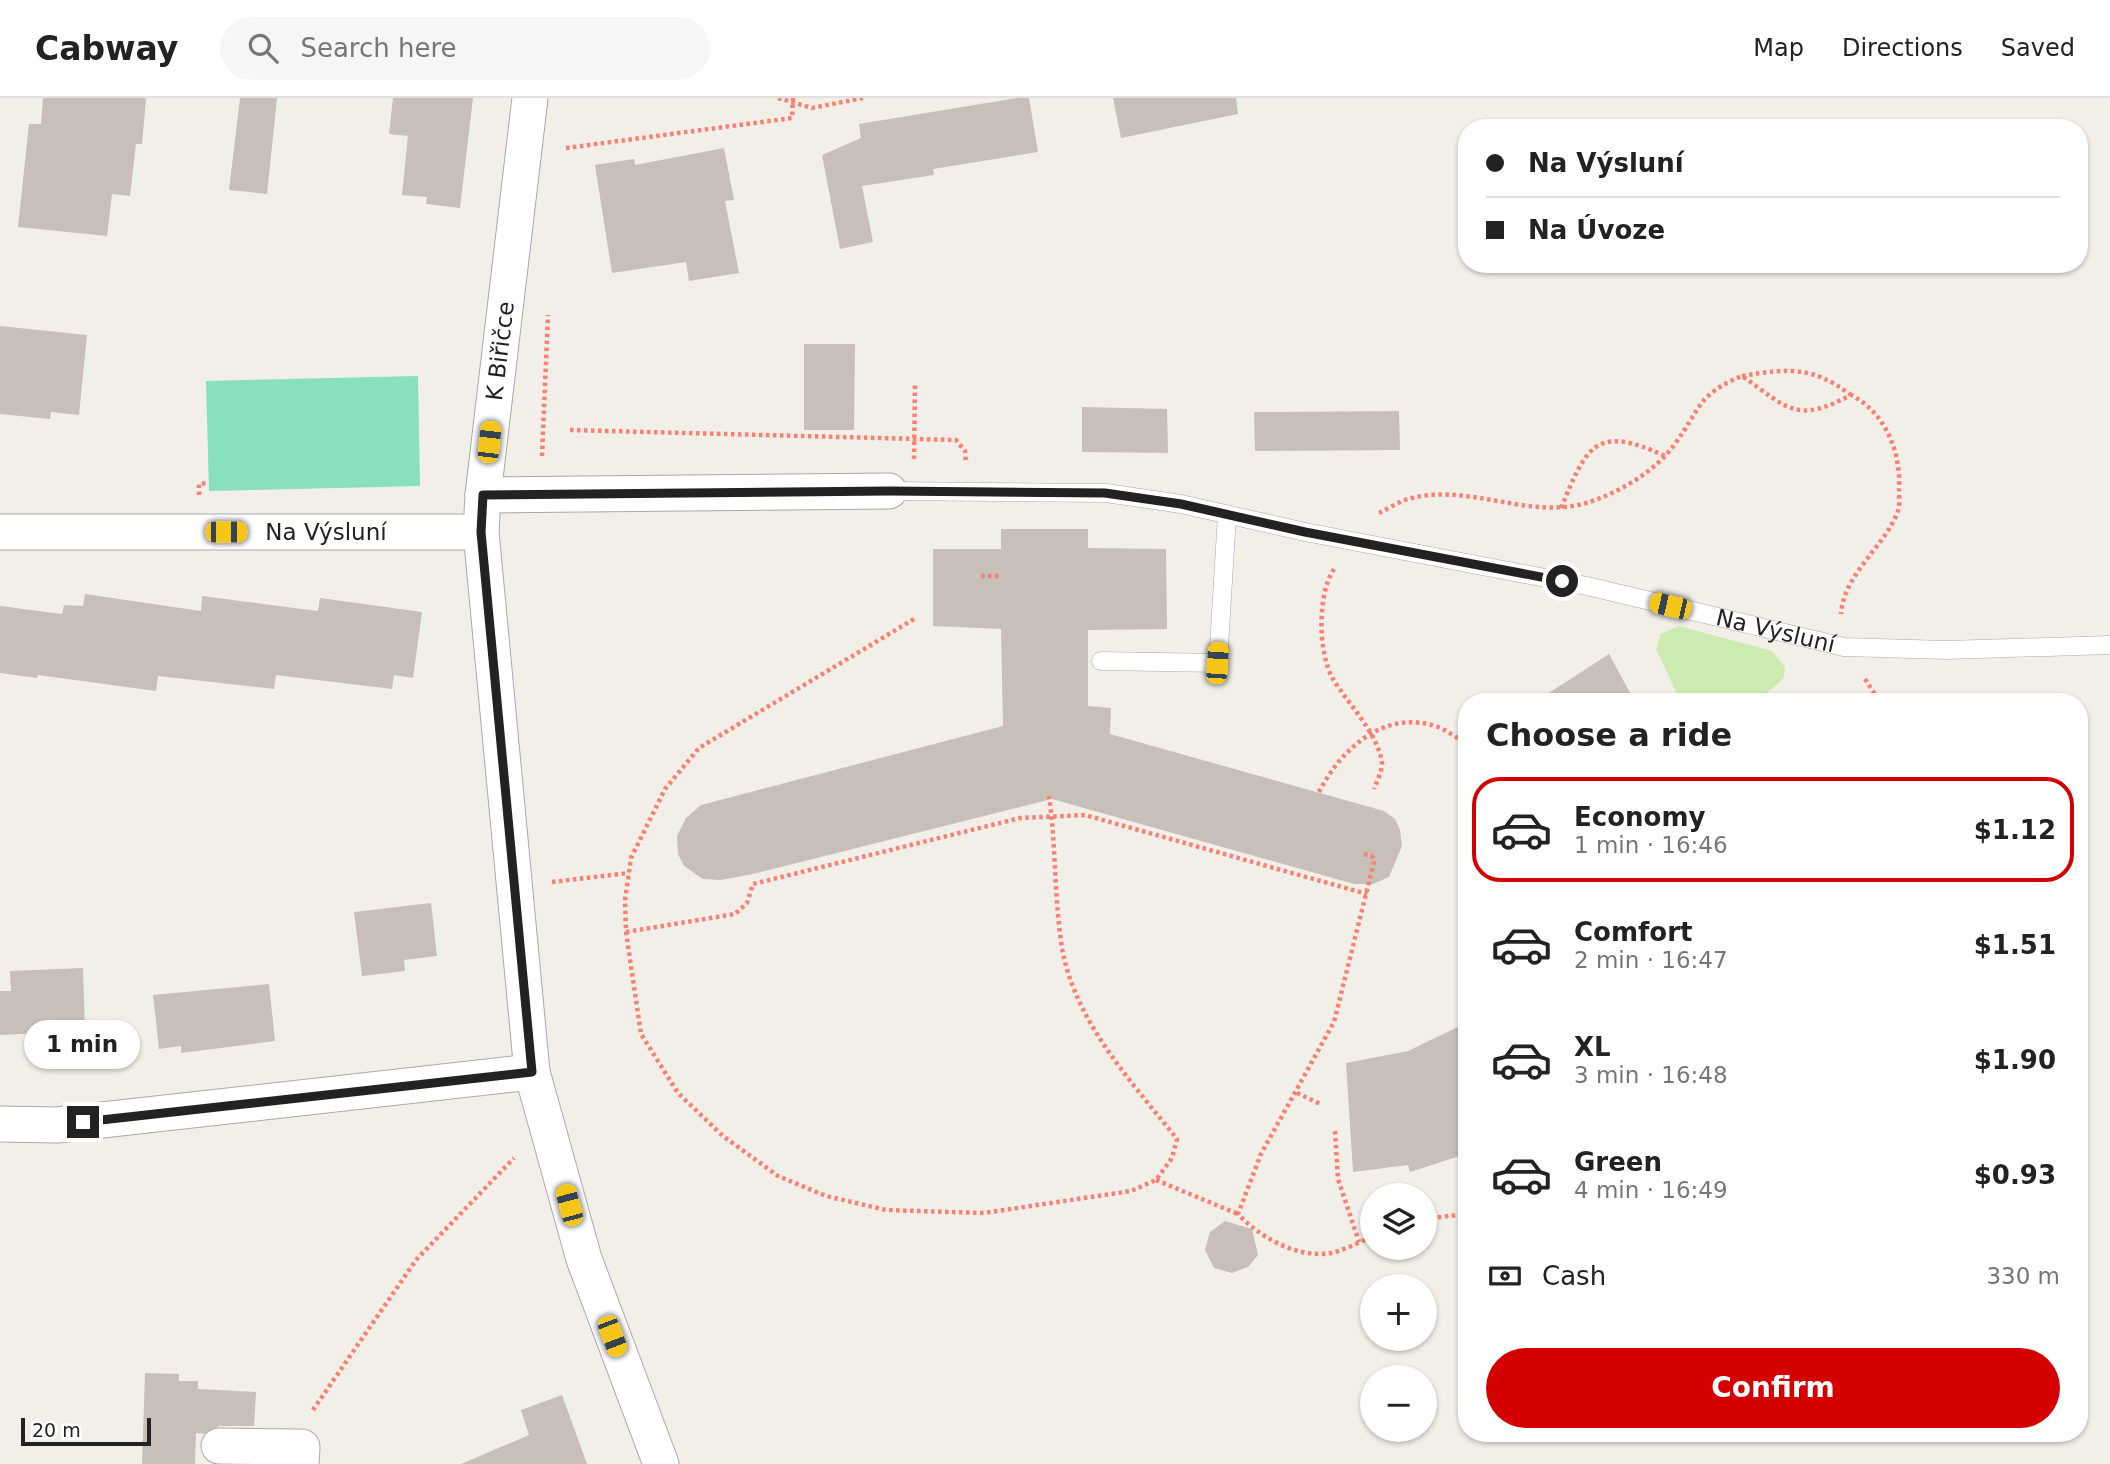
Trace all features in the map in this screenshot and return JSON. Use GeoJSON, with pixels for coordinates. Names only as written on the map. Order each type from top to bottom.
{"type":"FeatureCollection","features":[{"type":"Feature","properties":{"kind":"street","name":"K Biřičce"},"geometry":{"type":"LineString","coordinates":[[530,98],[483,495],[481,532],[532,1072],[584,1259],[661,1464]]}},
{"type":"Feature","properties":{"kind":"street","name":"Na Výsluní"},"geometry":{"type":"LineString","coordinates":[[483,495],[902,491]]}},
{"type":"Feature","properties":{"kind":"street","name":"Na Výsluní"},"geometry":{"type":"LineString","coordinates":[[0,532],[481,532]]}},
{"type":"Feature","properties":{"kind":"street"},"geometry":{"type":"LineString","coordinates":[[0,1124],[57,1125],[532,1072]]}},
{"type":"Feature","properties":{"kind":"street"},"geometry":{"type":"LineString","coordinates":[[219,1446],[301,1456]]}},
{"type":"Feature","properties":{"kind":"lane","name":"Na Výsluní"},"geometry":{"type":"LineString","coordinates":[[902,491],[1105,493],[1354,539],[1618,594],[1844,647],[1947,650],[2110,645]]}},
{"type":"Feature","properties":{"kind":"lane"},"geometry":{"type":"LineString","coordinates":[[1101,661],[1217,663],[1227,515]]}},
{"type":"Feature","properties":{"kind":"path"},"geometry":{"type":"LineString","coordinates":[[778,98],[812,108],[863,98]]}},
{"type":"Feature","properties":{"kind":"path"},"geometry":{"type":"LineString","coordinates":[[566,148],[792,118],[793,101]]}},
{"type":"Feature","properties":{"kind":"path"},"geometry":{"type":"LineString","coordinates":[[564,161],[567,135]]}},
{"type":"Feature","properties":{"kind":"path"},"geometry":{"type":"LineString","coordinates":[[541,495],[549,302]]}},
{"type":"Feature","properties":{"kind":"path"},"geometry":{"type":"LineString","coordinates":[[1374,789],[1382,767],[1379,752],[1331,675],[1320,615],[1327,579],[1374,515],[1407,500],[1433,495],[1457,495],[1561,509],[1589,502],[1629,483],[1665,456],[1699,403],[1715,387],[1742,376],[1780,369],[1804,371],[1827,378],[1864,402],[1890,433],[1900,473],[1899,510],[1852,581],[1841,610],[1844,647]]}},
{"type":"Feature","properties":{"kind":"path"},"geometry":{"type":"LineString","coordinates":[[1742,376],[1788,408],[1822,410],[1852,395]]}},
{"type":"Feature","properties":{"kind":"path"},"geometry":{"type":"LineString","coordinates":[[902,491],[915,440],[915,384]]}},
{"type":"Feature","properties":{"kind":"path"},"geometry":{"type":"LineString","coordinates":[[570,430],[956,440],[965,451],[969,492]]}},
{"type":"Feature","properties":{"kind":"path"},"geometry":{"type":"LineString","coordinates":[[1561,509],[1582,459],[1602,443],[1634,441],[1665,456]]}},
{"type":"Feature","properties":{"kind":"path"},"geometry":{"type":"LineString","coordinates":[[199,484],[208,483]]}},
{"type":"Feature","properties":{"kind":"path"},"geometry":{"type":"LineString","coordinates":[[981,576],[1001,576]]}},
{"type":"Feature","properties":{"kind":"path"},"geometry":{"type":"LineString","coordinates":[[914,619],[699,748],[665,789],[631,858],[625,900],[626,932],[642,1034],[687,1102],[723,1136],[778,1176],[826,1196],[886,1210],[984,1213],[1132,1191],[1156,1180],[1172,1158],[1177,1139],[1112,1059],[1071,982],[1061,943],[1049,796]]}},
{"type":"Feature","properties":{"kind":"path"},"geometry":{"type":"LineString","coordinates":[[1319,792],[1332,766],[1345,752],[1389,724],[1416,723],[1438,727],[1458,739]]}},
{"type":"Feature","properties":{"kind":"path"},"geometry":{"type":"LineString","coordinates":[[626,932],[735,914],[747,903],[753,884],[1020,818],[1051,814],[1085,815],[1367,894]]}},
{"type":"Feature","properties":{"kind":"path"},"geometry":{"type":"LineString","coordinates":[[1238,1214],[1261,1154],[1334,1022],[1374,859],[1364,854]]}},
{"type":"Feature","properties":{"kind":"path"},"geometry":{"type":"LineString","coordinates":[[549,868],[551,896]]}},
{"type":"Feature","properties":{"kind":"path"},"geometry":{"type":"LineString","coordinates":[[550,882],[629,873]]}},
{"type":"Feature","properties":{"kind":"path"},"geometry":{"type":"LineString","coordinates":[[1297,1093],[1320,1104]]}},
{"type":"Feature","properties":{"kind":"path"},"geometry":{"type":"LineString","coordinates":[[301,1456],[308,1416],[416,1260],[546,1125]]}},
{"type":"Feature","properties":{"kind":"path"},"geometry":{"type":"LineString","coordinates":[[1156,1180],[1238,1214],[1256,1233],[1300,1250],[1329,1253],[1359,1242],[1338,1179],[1335,1131]]}},
{"type":"Feature","properties":{"kind":"path"},"geometry":{"type":"LineString","coordinates":[[1437,1217],[1458,1215]]}},
{"type":"Feature","properties":{"kind":"green space"},"geometry":{"type":"Polygon","coordinates":[[[418,376],[420,486],[209,491],[206,381],[418,376]]]}},
{"type":"Feature","properties":{"kind":"green space"},"geometry":{"type":"Polygon","coordinates":[[[1679,626],[1772,651],[1785,667],[1784,678],[1767,693],[1677,693],[1656,649],[1661,634],[1679,626]]]}},
{"type":"Feature","properties":{"kind":"building"},"geometry":{"type":"Polygon","coordinates":[[[43,98],[146,98],[142,144],[136,144],[130,196],[112,194],[107,236],[18,227],[29,124],[41,124],[43,98]]]}},
{"type":"Feature","properties":{"kind":"building"},"geometry":{"type":"Polygon","coordinates":[[[240,98],[277,98],[267,194],[229,190],[240,98]]]}},
{"type":"Feature","properties":{"kind":"building"},"geometry":{"type":"Polygon","coordinates":[[[393,98],[473,98],[460,208],[426,204],[427,197],[402,195],[408,136],[389,134],[393,98]]]}},
{"type":"Feature","properties":{"kind":"building"},"geometry":{"type":"Polygon","coordinates":[[[1029,98],[1038,152],[933,169],[934,175],[862,186],[873,242],[840,249],[822,155],[861,138],[859,124],[1029,98]]]}},
{"type":"Feature","properties":{"kind":"building"},"geometry":{"type":"Polygon","coordinates":[[[1113,98],[1236,98],[1238,114],[1121,138],[1113,98]]]}},
{"type":"Feature","properties":{"kind":"building"},"geometry":{"type":"Polygon","coordinates":[[[724,148],[734,200],[725,201],[739,273],[689,281],[686,262],[612,273],[595,165],[634,159],[635,165],[724,148]]]}},
{"type":"Feature","properties":{"kind":"building"},"geometry":{"type":"Polygon","coordinates":[[[0,326],[87,335],[79,415],[51,412],[50,419],[0,414],[0,326]]]}},
{"type":"Feature","properties":{"kind":"building"},"geometry":{"type":"Polygon","coordinates":[[[804,344],[855,344],[854,430],[804,430],[804,344]]]}},
{"type":"Feature","properties":{"kind":"building"},"geometry":{"type":"Polygon","coordinates":[[[1082,407],[1167,409],[1168,453],[1082,452],[1082,407]]]}},
{"type":"Feature","properties":{"kind":"building"},"geometry":{"type":"Polygon","coordinates":[[[1399,411],[1400,450],[1255,451],[1254,412],[1399,411]]]}},
{"type":"Feature","properties":{"kind":"building"},"geometry":{"type":"Polygon","coordinates":[[[1001,529],[1088,529],[1088,548],[1166,549],[1167,629],[1088,630],[1088,706],[1111,708],[1110,734],[1384,811],[1395,819],[1402,846],[1389,877],[1373,884],[1354,884],[1052,799],[721,880],[703,879],[684,866],[678,854],[677,836],[686,818],[701,805],[1003,726],[1001,629],[933,626],[933,549],[1001,549],[1001,529]]]}},
{"type":"Feature","properties":{"kind":"building"},"geometry":{"type":"Polygon","coordinates":[[[85,594],[201,611],[202,596],[318,611],[320,598],[422,612],[413,678],[394,675],[392,689],[276,675],[274,689],[158,676],[156,691],[38,675],[37,678],[0,673],[0,606],[62,614],[64,605],[83,606],[85,594]]]}},
{"type":"Feature","properties":{"kind":"building"},"geometry":{"type":"Polygon","coordinates":[[[1609,654],[1630,693],[1549,693],[1609,654]]]}},
{"type":"Feature","properties":{"kind":"building"},"geometry":{"type":"Polygon","coordinates":[[[431,903],[437,956],[404,960],[405,971],[362,976],[354,912],[431,903]]]}},
{"type":"Feature","properties":{"kind":"building"},"geometry":{"type":"Polygon","coordinates":[[[83,968],[85,1031],[0,1035],[0,991],[11,991],[10,971],[83,968]]]}},
{"type":"Feature","properties":{"kind":"building"},"geometry":{"type":"Polygon","coordinates":[[[269,984],[275,1041],[181,1053],[181,1046],[159,1049],[153,995],[269,984]]]}},
{"type":"Feature","properties":{"kind":"building"},"geometry":{"type":"Polygon","coordinates":[[[1458,1027],[1458,1157],[1410,1172],[1408,1165],[1353,1172],[1346,1063],[1408,1051],[1458,1027]]]}},
{"type":"Feature","properties":{"kind":"building"},"geometry":{"type":"Polygon","coordinates":[[[1225,1221],[1252,1229],[1258,1255],[1248,1267],[1232,1273],[1214,1268],[1205,1250],[1210,1232],[1225,1221]]]}},
{"type":"Feature","properties":{"kind":"building"},"geometry":{"type":"Polygon","coordinates":[[[145,1373],[179,1374],[179,1381],[198,1381],[198,1389],[256,1392],[254,1426],[219,1426],[204,1434],[196,1433],[195,1464],[142,1464],[145,1373]]]}},
{"type":"Feature","properties":{"kind":"building"},"geometry":{"type":"Polygon","coordinates":[[[562,1395],[587,1464],[461,1464],[529,1435],[521,1410],[562,1395]]]}},
{"type":"Feature","properties":{"kind":"route"},"geometry":{"type":"LineString","coordinates":[[83,1122],[532,1072],[481,532],[483,495],[890,491],[1105,493],[1181,504],[1305,532],[1354,539],[1562,581]]}}]}
